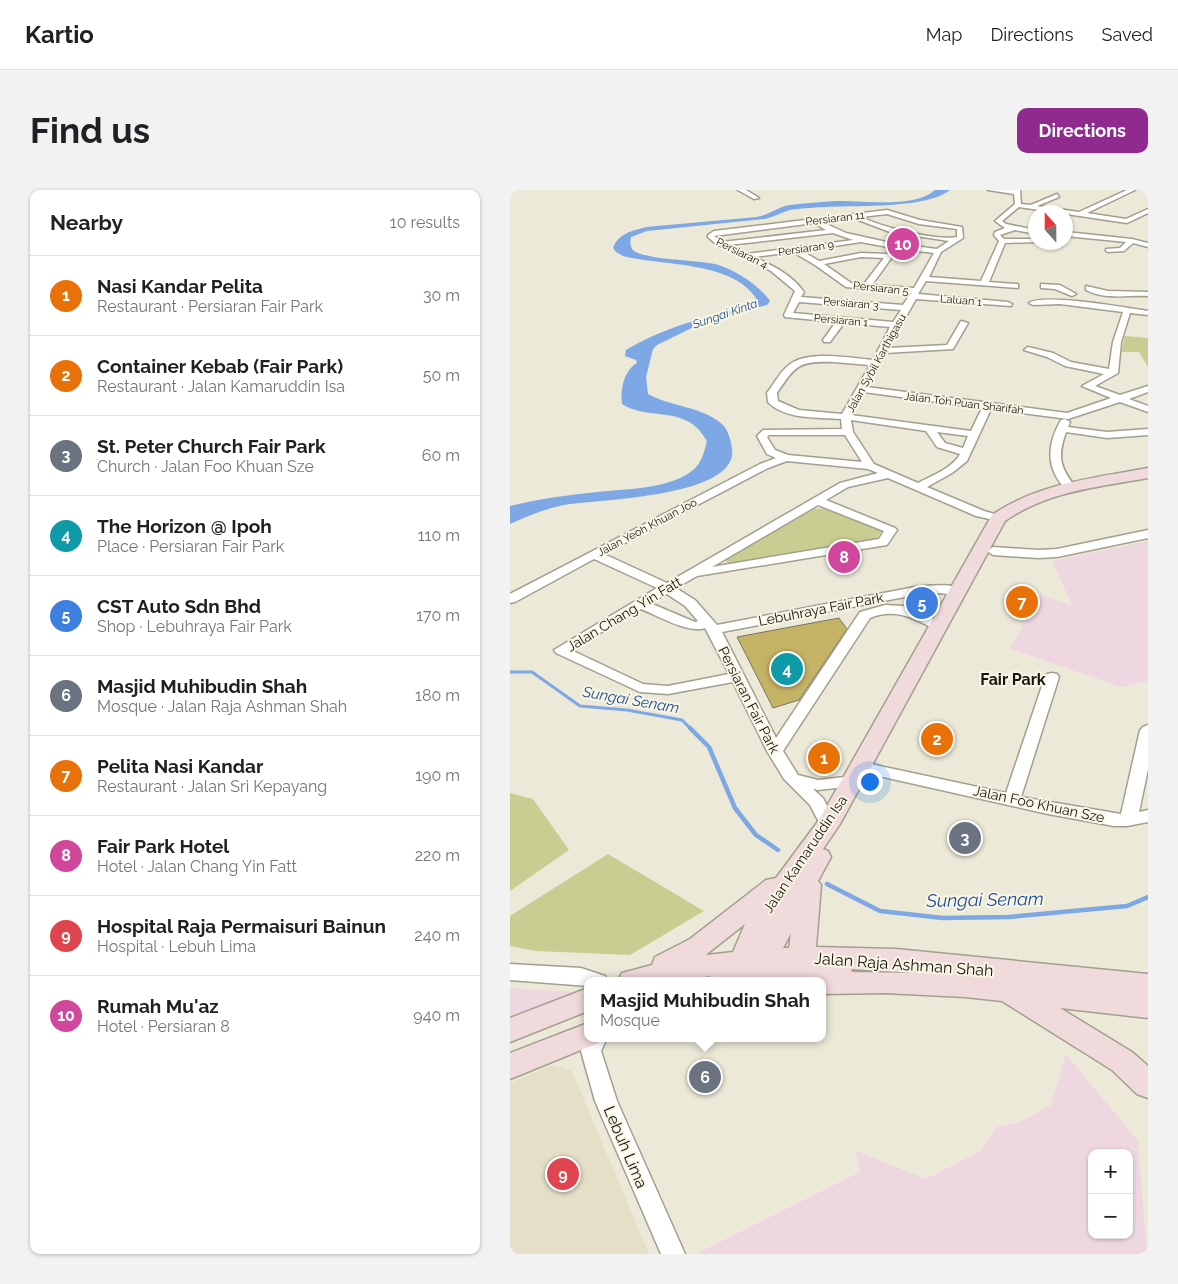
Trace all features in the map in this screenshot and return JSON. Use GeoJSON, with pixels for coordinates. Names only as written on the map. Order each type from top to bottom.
{"type":"FeatureCollection","features":[{"type":"Feature","properties":{"kind":"main road"},"geometry":{"type":"LineString","coordinates":[[1003,515],[1049,493],[1148,473]]}},
{"type":"Feature","properties":{"kind":"main road","name":"Jalan Kamaruddin Isa"},"geometry":{"type":"LineString","coordinates":[[752,964],[828,824],[863,772],[958,591],[987,550],[1008,525],[1028,511],[1057,500],[1148,479]]}},
{"type":"Feature","properties":{"kind":"main road"},"geometry":{"type":"LineString","coordinates":[[1057,500],[1069,492],[1070,488]]}},
{"type":"Feature","properties":{"kind":"main road"},"geometry":{"type":"LineString","coordinates":[[1003,515],[1008,517],[1020,511],[1028,511]]}},
{"type":"Feature","properties":{"kind":"main road","name":"Jalan Kamaruddin Isa"},"geometry":{"type":"LineString","coordinates":[[801,874],[863,772],[987,550],[1003,515]]}},
{"type":"Feature","properties":{"kind":"main road"},"geometry":{"type":"LineString","coordinates":[[801,874],[802,957]]}},
{"type":"Feature","properties":{"kind":"main road"},"geometry":{"type":"LineString","coordinates":[[641,977],[699,946],[801,874]]}},
{"type":"Feature","properties":{"kind":"main road","name":"Jalan Raja Ashman Shah"},"geometry":{"type":"LineString","coordinates":[[647,977],[688,967],[752,964],[802,957],[896,960],[1148,985]]}},
{"type":"Feature","properties":{"kind":"main road"},"geometry":{"type":"LineString","coordinates":[[728,977],[752,964],[762,974],[775,976],[806,973],[913,977],[965,986]]}},
{"type":"Feature","properties":{"kind":"main road","name":"Jalan Raja Ashman Shah"},"geometry":{"type":"LineString","coordinates":[[826,983],[885,982],[965,986],[1148,1007]]}},
{"type":"Feature","properties":{"kind":"main road"},"geometry":{"type":"LineString","coordinates":[[1003,991],[1058,1020],[1122,1061],[1148,1085]]}},
{"type":"Feature","properties":{"kind":"main road"},"geometry":{"type":"LineString","coordinates":[[510,1030],[584,1001]]}},
{"type":"Feature","properties":{"kind":"main road"},"geometry":{"type":"LineString","coordinates":[[510,1066],[584,1037]]}},
{"type":"Feature","properties":{"kind":"street"},"geometry":{"type":"LineString","coordinates":[[740,190],[756,198]]}},
{"type":"Feature","properties":{"kind":"street"},"geometry":{"type":"LineString","coordinates":[[991,190],[1018,191],[1018,205]]}},
{"type":"Feature","properties":{"kind":"street"},"geometry":{"type":"LineString","coordinates":[[1080,214],[1132,190]]}},
{"type":"Feature","properties":{"kind":"street"},"geometry":{"type":"LineString","coordinates":[[1035,205],[1057,196]]}},
{"type":"Feature","properties":{"kind":"street"},"geometry":{"type":"LineString","coordinates":[[1028,206],[1018,205],[1004,214],[998,221],[1004,226],[1028,230]]}},
{"type":"Feature","properties":{"kind":"street"},"geometry":{"type":"LineString","coordinates":[[1073,213],[1127,221],[1148,211]]}},
{"type":"Feature","properties":{"kind":"street","name":"Persiaran 11"},"geometry":{"type":"LineString","coordinates":[[710,236],[714,233],[890,212],[919,222],[960,228],[960,238],[955,240]]}},
{"type":"Feature","properties":{"kind":"street"},"geometry":{"type":"LineString","coordinates":[[1004,214],[1018,216]]}},
{"type":"Feature","properties":{"kind":"street"},"geometry":{"type":"LineString","coordinates":[[854,216],[873,226],[955,240]]}},
{"type":"Feature","properties":{"kind":"street"},"geometry":{"type":"LineString","coordinates":[[816,221],[832,231],[896,247],[938,251],[955,240]]}},
{"type":"Feature","properties":{"kind":"street"},"geometry":{"type":"LineString","coordinates":[[1002,241],[997,235],[998,232],[1015,228]]}},
{"type":"Feature","properties":{"kind":"street"},"geometry":{"type":"LineString","coordinates":[[722,244],[832,231]]}},
{"type":"Feature","properties":{"kind":"street"},"geometry":{"type":"LineString","coordinates":[[1073,235],[1132,241],[1148,245]]}},
{"type":"Feature","properties":{"kind":"street","name":"Persiaran 4"},"geometry":{"type":"LineString","coordinates":[[710,236],[722,244],[774,268],[800,292],[796,299]]}},
{"type":"Feature","properties":{"kind":"street","name":"Persiaran 9"},"geometry":{"type":"LineString","coordinates":[[748,256],[865,240]]}},
{"type":"Feature","properties":{"kind":"street"},"geometry":{"type":"LineString","coordinates":[[1002,241],[1028,241]]}},
{"type":"Feature","properties":{"kind":"street"},"geometry":{"type":"LineString","coordinates":[[984,284],[1002,241]]}},
{"type":"Feature","properties":{"kind":"street"},"geometry":{"type":"LineString","coordinates":[[1108,250],[1122,250],[1132,241]]}},
{"type":"Feature","properties":{"kind":"street"},"geometry":{"type":"LineString","coordinates":[[866,287],[887,256],[896,247]]}},
{"type":"Feature","properties":{"kind":"street","name":"Persiaran 5"},"geometry":{"type":"LineString","coordinates":[[795,250],[818,263],[849,285],[915,294]]}},
{"type":"Feature","properties":{"kind":"street","name":"Jalan Sybil Karthigasu"},"geometry":{"type":"LineString","coordinates":[[870,466],[848,432],[845,417],[883,351],[895,325],[924,280],[938,251]]}},
{"type":"Feature","properties":{"kind":"street"},"geometry":{"type":"LineString","coordinates":[[818,263],[861,255],[887,256]]}},
{"type":"Feature","properties":{"kind":"street"},"geometry":{"type":"LineString","coordinates":[[924,280],[1015,286]]}},
{"type":"Feature","properties":{"kind":"street"},"geometry":{"type":"LineString","coordinates":[[1044,286],[1057,287],[1072,294]]}},
{"type":"Feature","properties":{"kind":"street"},"geometry":{"type":"LineString","coordinates":[[1053,302],[1072,294],[1090,290],[1148,294]]}},
{"type":"Feature","properties":{"kind":"street","name":"Laluan 1"},"geometry":{"type":"LineString","coordinates":[[915,294],[1008,304]]}},
{"type":"Feature","properties":{"kind":"street","name":"Persiaran 3"},"geometry":{"type":"LineString","coordinates":[[796,299],[907,308]]}},
{"type":"Feature","properties":{"kind":"street","name":"Persiaran 1"},"geometry":{"type":"LineString","coordinates":[[796,299],[787,314],[895,325]]}},
{"type":"Feature","properties":{"kind":"street"},"geometry":{"type":"LineString","coordinates":[[1032,303],[1053,302],[1148,313]]}},
{"type":"Feature","properties":{"kind":"street"},"geometry":{"type":"LineString","coordinates":[[1127,311],[1117,342],[1113,373],[1087,386],[1148,410]]}},
{"type":"Feature","properties":{"kind":"street"},"geometry":{"type":"LineString","coordinates":[[827,340],[842,320]]}},
{"type":"Feature","properties":{"kind":"street"},"geometry":{"type":"LineString","coordinates":[[883,351],[950,347],[964,323]]}},
{"type":"Feature","properties":{"kind":"street"},"geometry":{"type":"LineString","coordinates":[[1028,350],[1050,355],[1068,364],[1113,373]]}},
{"type":"Feature","properties":{"kind":"street"},"geometry":{"type":"LineString","coordinates":[[876,363],[820,360],[805,361],[794,365],[772,393],[773,402],[781,408],[798,413],[845,417],[973,434]]}},
{"type":"Feature","properties":{"kind":"street","name":"Jalan Toh Puan Sharifah"},"geometry":{"type":"LineString","coordinates":[[861,389],[1068,416]]}},
{"type":"Feature","properties":{"kind":"street"},"geometry":{"type":"LineString","coordinates":[[1070,488],[1057,472],[1054,459],[1062,429],[1068,416],[1148,389]]}},
{"type":"Feature","properties":{"kind":"street"},"geometry":{"type":"LineString","coordinates":[[919,487],[948,471],[962,458],[988,405]]}},
{"type":"Feature","properties":{"kind":"street"},"geometry":{"type":"LineString","coordinates":[[928,428],[941,445],[966,452]]}},
{"type":"Feature","properties":{"kind":"street"},"geometry":{"type":"LineString","coordinates":[[1062,429],[1107,435],[1148,432]]}},
{"type":"Feature","properties":{"kind":"street"},"geometry":{"type":"LineString","coordinates":[[848,432],[767,432],[762,436],[771,452],[786,458],[870,466],[986,517],[1003,515]]}},
{"type":"Feature","properties":{"kind":"street","name":"Jalan Yeoh Khuan Joo"},"geometry":{"type":"LineString","coordinates":[[510,599],[746,475],[786,458]]}},
{"type":"Feature","properties":{"kind":"street","name":"Jalan Chang Yin Fatt"},"geometry":{"type":"LineString","coordinates":[[736,677],[668,690],[640,688],[561,650],[844,485],[889,474]]}},
{"type":"Feature","properties":{"kind":"street","name":"Jalan Chang Yin Fatt"},"geometry":{"type":"LineString","coordinates":[[689,575],[882,542],[891,530],[817,501]]}},
{"type":"Feature","properties":{"kind":"street"},"geometry":{"type":"LineString","coordinates":[[987,550],[1038,554],[1057,553],[1148,534]]}},
{"type":"Feature","properties":{"kind":"street","name":"Persiaran Fair Park"},"geometry":{"type":"LineString","coordinates":[[595,555],[667,588],[690,604],[710,626],[775,751],[792,779],[817,802],[828,824]]}},
{"type":"Feature","properties":{"kind":"street","name":"Lebuhraya Fair Park"},"geometry":{"type":"LineString","coordinates":[[710,626],[915,591],[938,589],[958,591]]}},
{"type":"Feature","properties":{"kind":"street"},"geometry":{"type":"LineString","coordinates":[[640,604],[692,625],[710,626]]}},
{"type":"Feature","properties":{"kind":"street"},"geometry":{"type":"LineString","coordinates":[[775,751],[865,615],[878,609],[898,609],[916,613],[939,626]]}},
{"type":"Feature","properties":{"kind":"street"},"geometry":{"type":"LineString","coordinates":[[1012,799],[1052,677]]}},
{"type":"Feature","properties":{"kind":"street"},"geometry":{"type":"LineString","coordinates":[[1127,820],[1143,784],[1148,730]]}},
{"type":"Feature","properties":{"kind":"street"},"geometry":{"type":"LineString","coordinates":[[792,779],[818,785],[863,772]]}},
{"type":"Feature","properties":{"kind":"street","name":"Jalan Foo Khuan Sze"},"geometry":{"type":"LineString","coordinates":[[863,772],[1012,799],[1104,819],[1127,820],[1148,816]]}},
{"type":"Feature","properties":{"kind":"street"},"geometry":{"type":"LineString","coordinates":[[510,972],[585,977]]}},
{"type":"Feature","properties":{"kind":"street","name":"Lebuh Lima"},"geometry":{"type":"LineString","coordinates":[[595,1042],[591,1051],[606,1101],[673,1254]]}},
{"type":"Feature","properties":{"kind":"shaded area"},"geometry":{"type":"Polygon","coordinates":[[[1148,541],[1148,681],[1122,687],[1010,649],[1039,595],[1072,605],[1052,561],[1148,541]]]}},
{"type":"Feature","properties":{"kind":"shaded area"},"geometry":{"type":"Polygon","coordinates":[[[510,988],[577,992],[510,1019],[510,988]]]}},
{"type":"Feature","properties":{"kind":"shaded area"},"geometry":{"type":"Polygon","coordinates":[[[1066,1054],[1138,1141],[1147,1254],[701,1254],[700,1252],[860,1172],[856,1151],[926,1179],[981,1151],[996,1127],[1020,1122],[1051,1105],[1066,1054]]]}},
{"type":"Feature","properties":{"kind":"shaded area"},"geometry":{"type":"Polygon","coordinates":[[[552,1065],[572,1071],[649,1254],[510,1254],[510,1083],[552,1065]]]}},
{"type":"Feature","properties":{"kind":"green space"},"geometry":{"type":"Polygon","coordinates":[[[1125,336],[1148,338],[1148,367],[1139,352],[1121,352],[1125,336]]]}},
{"type":"Feature","properties":{"kind":"green space"},"geometry":{"type":"Polygon","coordinates":[[[827,508],[882,531],[876,539],[734,564],[726,562],[727,559],[814,509],[827,508]]]}},
{"type":"Feature","properties":{"kind":"green space"},"geometry":{"type":"Polygon","coordinates":[[[510,793],[533,799],[569,850],[510,891],[510,793]]]}},
{"type":"Feature","properties":{"kind":"green space"},"geometry":{"type":"Polygon","coordinates":[[[608,854],[704,911],[630,955],[536,951],[510,946],[510,916],[608,854]]]}},
{"type":"Feature","properties":{"kind":"water","name":"Sungai Kinta"},"geometry":{"type":"Polygon","coordinates":[[[935,190],[950,190],[938,197],[903,204],[800,209],[787,211],[765,219],[647,231],[631,237],[631,248],[637,253],[658,258],[715,264],[745,278],[770,301],[767,305],[706,321],[657,345],[653,349],[646,377],[648,394],[666,402],[705,414],[722,424],[728,432],[732,448],[728,465],[713,477],[691,486],[633,498],[564,505],[536,513],[510,524],[510,506],[553,497],[644,487],[669,482],[693,470],[703,455],[707,441],[698,429],[689,422],[680,418],[631,409],[622,404],[622,393],[626,375],[637,363],[636,360],[625,356],[626,350],[683,324],[743,308],[752,303],[756,298],[745,286],[731,277],[714,271],[623,256],[613,248],[622,236],[631,231],[646,227],[757,217],[785,206],[796,204],[836,201],[902,202],[926,196],[935,190]]]}},
{"type":"Feature","properties":{"kind":"building"},"geometry":{"type":"Polygon","coordinates":[[[839,618],[847,629],[799,700],[773,708],[737,637],[839,618]]]}},
{"type":"Feature","properties":{"kind":"waterway","name":"Sungai Senam"},"geometry":{"type":"LineString","coordinates":[[510,672],[532,672],[580,706],[627,710],[682,720],[709,747],[735,808],[756,835],[778,850]]}},
{"type":"Feature","properties":{"kind":"waterway","name":"Sungai Senam"},"geometry":{"type":"LineString","coordinates":[[827,884],[880,911],[943,918],[1009,917],[1127,906],[1148,897]]}},
{"type":"Feature","properties":{"kind":"place","name":"Rumah Mu'az"},"geometry":{"type":"Point","coordinates":[903,244]}},
{"type":"Feature","properties":{"kind":"place","name":"Fair Park Hotel"},"geometry":{"type":"Point","coordinates":[844,557]}},
{"type":"Feature","properties":{"kind":"place","name":"Pelita Nasi Kandar"},"geometry":{"type":"Point","coordinates":[1022,602]}},
{"type":"Feature","properties":{"kind":"place","name":"CST Auto Sdn Bhd"},"geometry":{"type":"Point","coordinates":[922,603]}},
{"type":"Feature","properties":{"kind":"place","name":"The Horizon @ Ipoh"},"geometry":{"type":"Point","coordinates":[787,669]}},
{"type":"Feature","properties":{"kind":"place","name":"Container Kebab (Fair Park)"},"geometry":{"type":"Point","coordinates":[937,739]}},
{"type":"Feature","properties":{"kind":"place","name":"Nasi Kandar Pelita"},"geometry":{"type":"Point","coordinates":[824,758]}},
{"type":"Feature","properties":{"kind":"place","name":"St. Peter Church Fair Park"},"geometry":{"type":"Point","coordinates":[965,838]}},
{"type":"Feature","properties":{"kind":"place","name":"Masjid Muhibudin Shah"},"geometry":{"type":"Point","coordinates":[705,1077]}},
{"type":"Feature","properties":{"kind":"place","name":"Hospital Raja Permaisuri Bainun"},"geometry":{"type":"Point","coordinates":[563,1174]}},
{"type":"Feature","properties":{"kind":"district","name":"Fair Park"},"geometry":{"type":"Point","coordinates":[1013,679]}}]}
